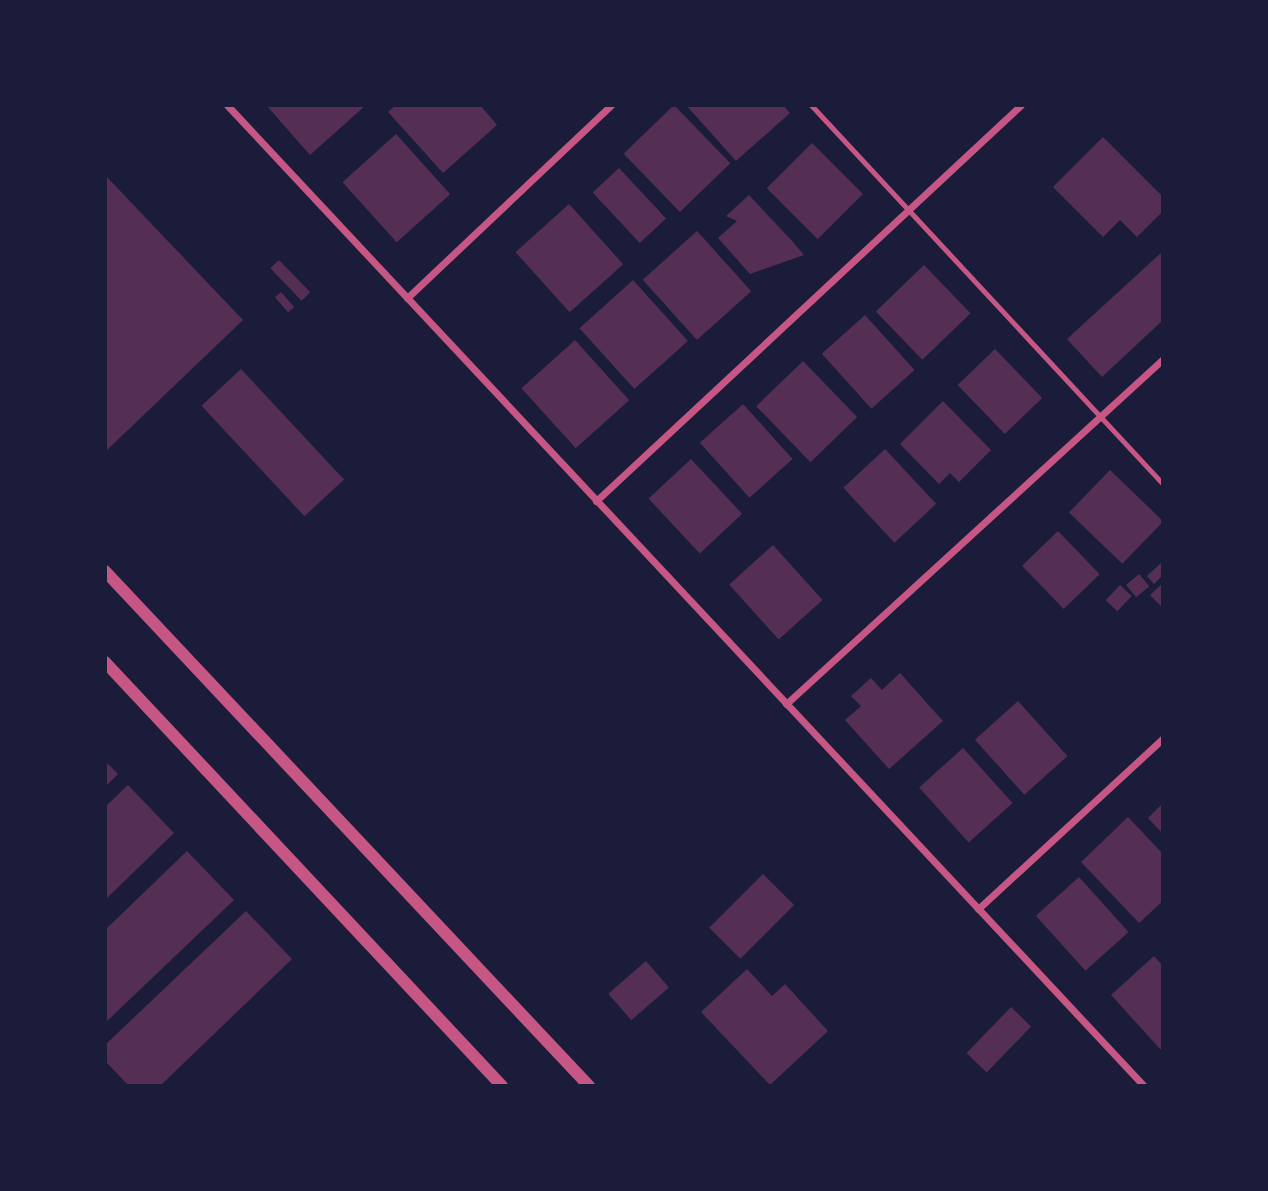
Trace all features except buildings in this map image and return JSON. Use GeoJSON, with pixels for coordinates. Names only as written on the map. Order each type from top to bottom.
{"type":"FeatureCollection","features":[{"type":"Feature","properties":{"kind":"street"},"geometry":{"type":"LineString","coordinates":[[226,105],[1144,1086]]}},
{"type":"Feature","properties":{"kind":"street"},"geometry":{"type":"LineString","coordinates":[[407,298],[611,105]]}},
{"type":"Feature","properties":{"kind":"street"},"geometry":{"type":"LineString","coordinates":[[596,501],[1021,105]]}},
{"type":"Feature","properties":{"kind":"street"},"geometry":{"type":"LineString","coordinates":[[786,704],[1102,418],[1163,359]]}},
{"type":"Feature","properties":{"kind":"street"},"geometry":{"type":"LineString","coordinates":[[105,570],[589,1086]]}},
{"type":"Feature","properties":{"kind":"street"},"geometry":{"type":"LineString","coordinates":[[105,662],[502,1086]]}},
{"type":"Feature","properties":{"kind":"street"},"geometry":{"type":"LineString","coordinates":[[978,909],[1163,738]]}},
{"type":"Feature","properties":{"kind":"lane"},"geometry":{"type":"LineString","coordinates":[[811,105],[1163,484]]}}]}
